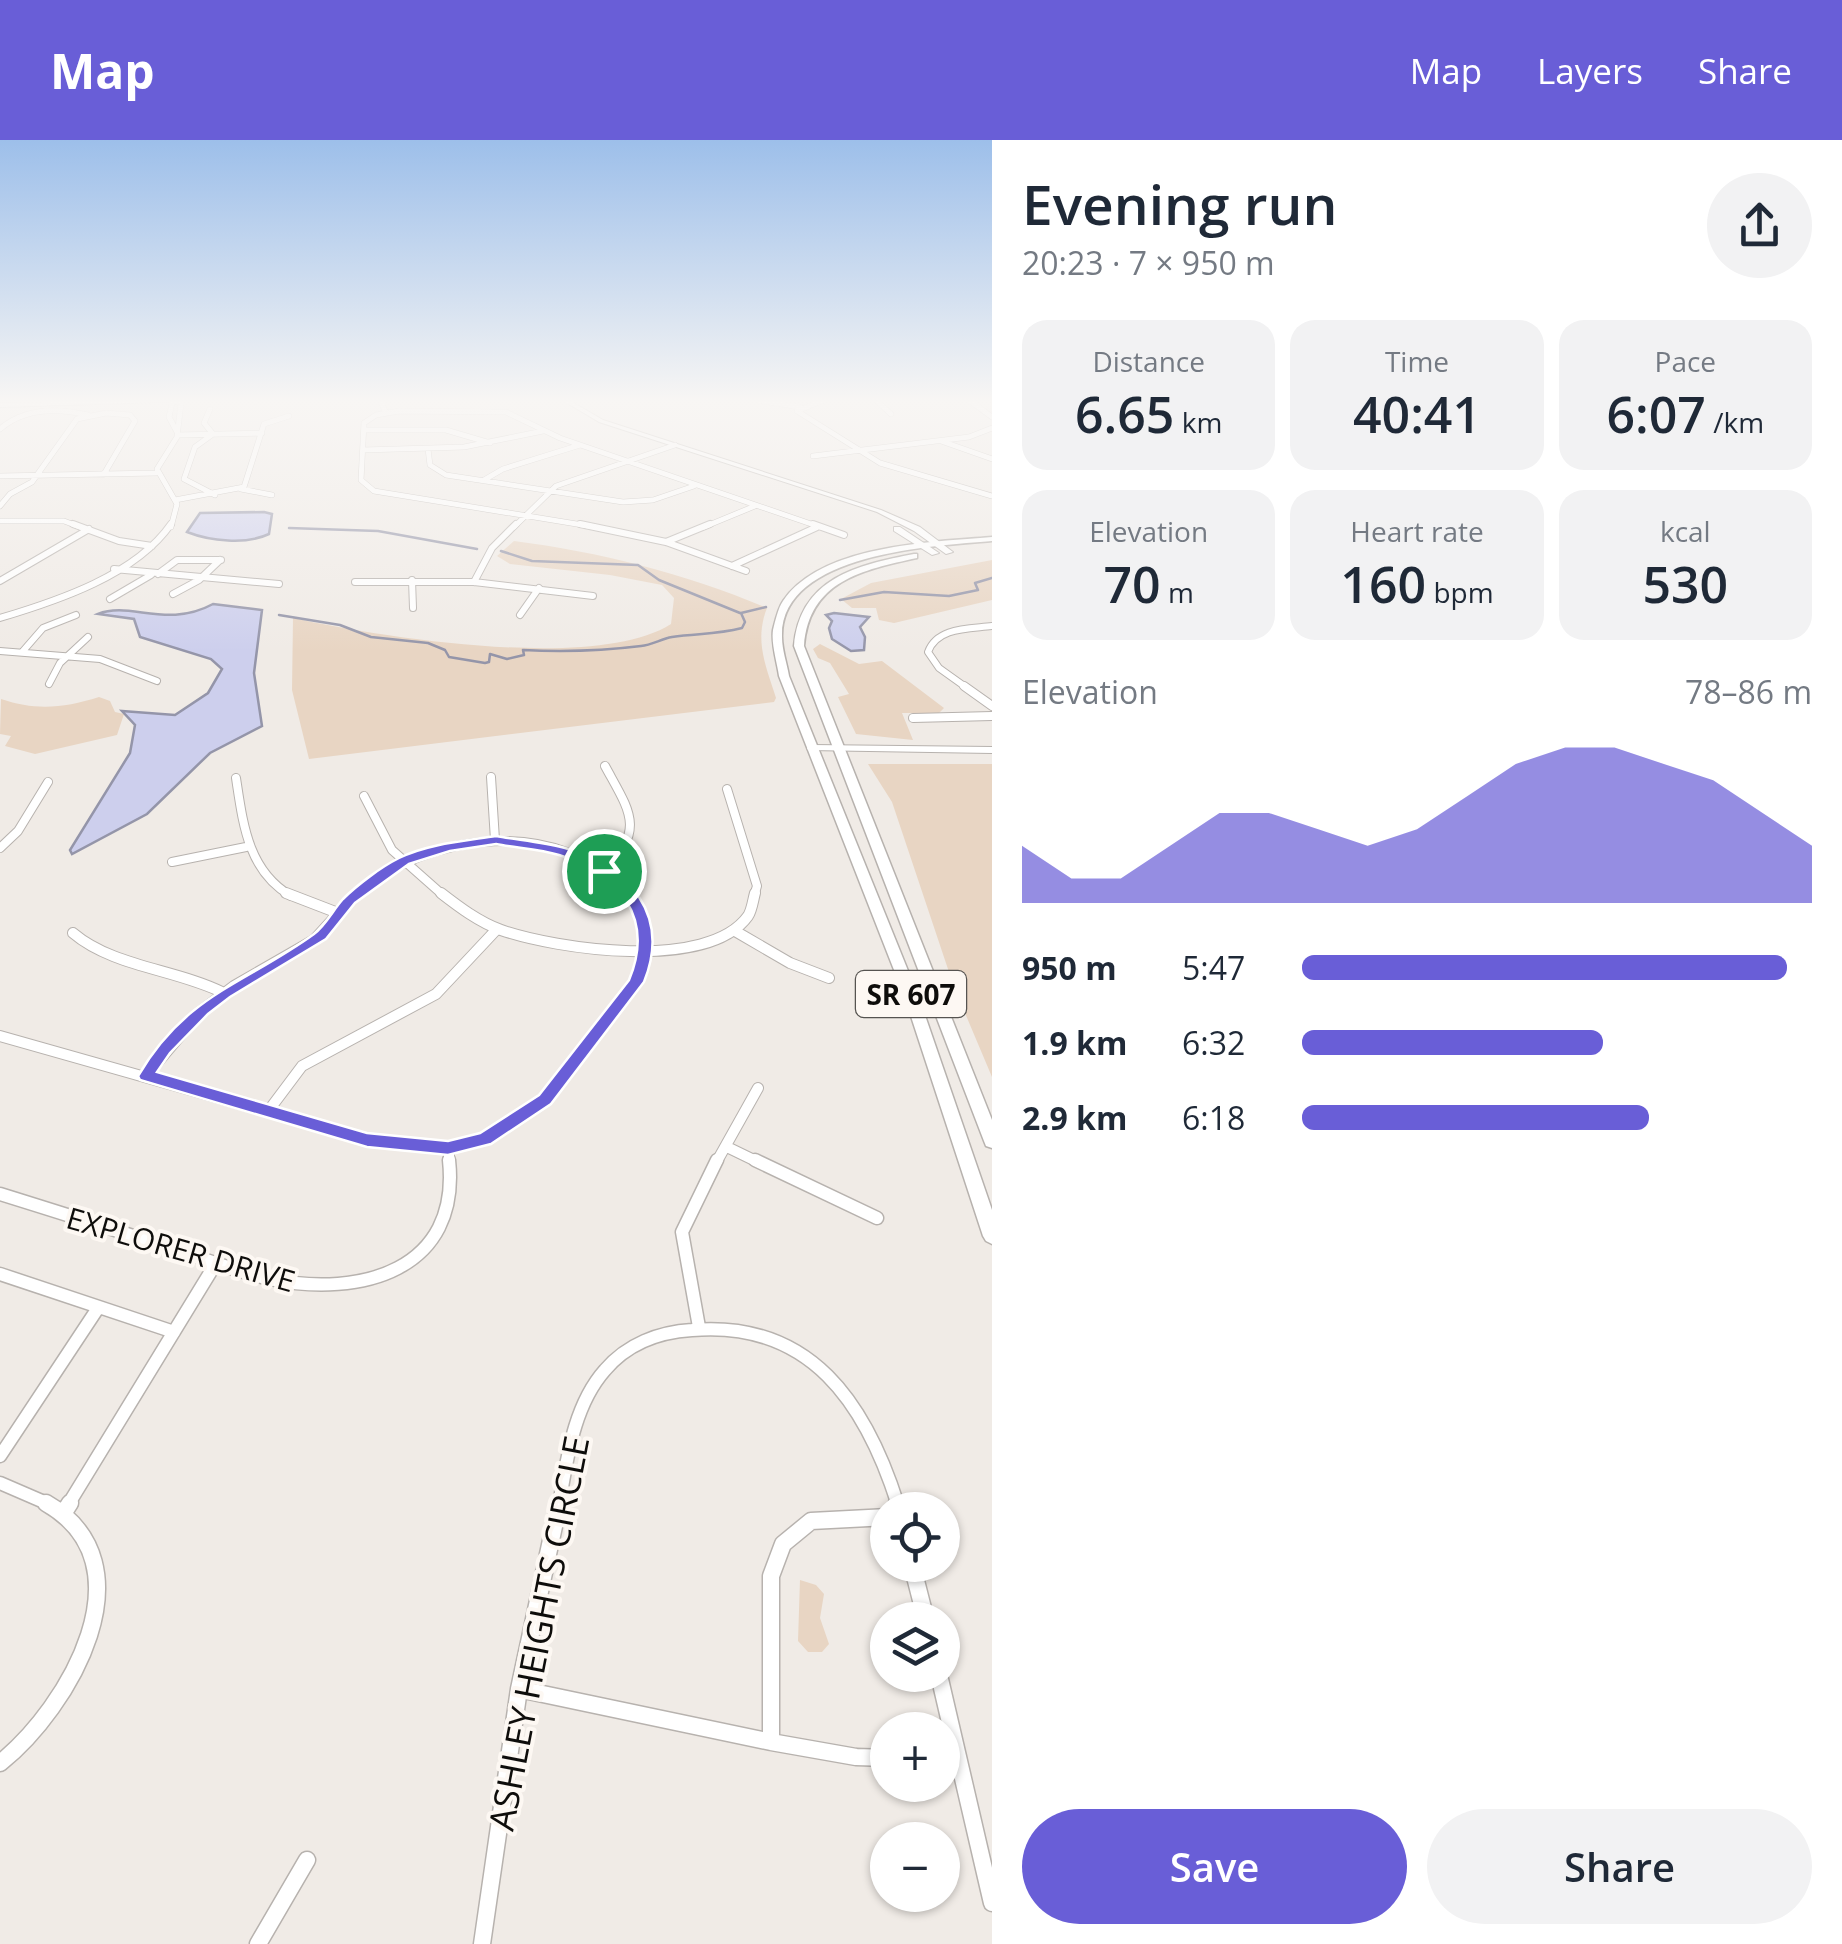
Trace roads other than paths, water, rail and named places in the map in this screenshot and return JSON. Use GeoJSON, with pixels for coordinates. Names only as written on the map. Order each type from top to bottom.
{"type":"FeatureCollection","features":[{"type":"Feature","properties":{"kind":"main road"},"geometry":{"type":"LineString","coordinates":[[774,484],[871,516],[923,545]]}},
{"type":"Feature","properties":{"kind":"main road"},"geometry":{"type":"LineString","coordinates":[[797,484],[868,507],[937,548]]}},
{"type":"Feature","properties":{"kind":"main road","name":"SR 607"},"geometry":{"type":"LineString","coordinates":[[992,538],[937,548],[853,573],[827,588],[807,608],[799,631],[799,646],[992,1141]]}},
{"type":"Feature","properties":{"kind":"main road","name":"SR 607"},"geometry":{"type":"LineString","coordinates":[[992,547],[949,552],[923,545],[870,555],[824,572],[799,588],[780,612],[774,630],[776,651],[813,752],[912,998],[992,1236]]}},
{"type":"Feature","properties":{"kind":"main road"},"geometry":{"type":"LineString","coordinates":[[813,752],[992,757]]}},
{"type":"Feature","properties":{"kind":"street"},"geometry":{"type":"LineString","coordinates":[[0,506],[26,484]]}},
{"type":"Feature","properties":{"kind":"street"},"geometry":{"type":"LineString","coordinates":[[0,618],[54,600],[152,546],[173,522],[175,500],[164,484]]}},
{"type":"Feature","properties":{"kind":"street"},"geometry":{"type":"LineString","coordinates":[[194,484],[215,495]]}},
{"type":"Feature","properties":{"kind":"street"},"geometry":{"type":"LineString","coordinates":[[241,489],[247,484]]}},
{"type":"Feature","properties":{"kind":"street"},"geometry":{"type":"LineString","coordinates":[[366,484],[374,491],[666,542],[746,571]]}},
{"type":"Feature","properties":{"kind":"street"},"geometry":{"type":"LineString","coordinates":[[507,484],[637,502],[696,485],[844,535]]}},
{"type":"Feature","properties":{"kind":"street"},"geometry":{"type":"LineString","coordinates":[[474,582],[486,556],[551,490],[566,484]]}},
{"type":"Feature","properties":{"kind":"street"},"geometry":{"type":"LineString","coordinates":[[951,484],[992,496]]}},
{"type":"Feature","properties":{"kind":"street"},"geometry":{"type":"LineString","coordinates":[[175,500],[241,489],[272,494]]}},
{"type":"Feature","properties":{"kind":"street"},"geometry":{"type":"LineString","coordinates":[[666,542],[756,506]]}},
{"type":"Feature","properties":{"kind":"street"},"geometry":{"type":"LineString","coordinates":[[0,521],[57,520],[126,542],[152,546]]}},
{"type":"Feature","properties":{"kind":"street"},"geometry":{"type":"LineString","coordinates":[[732,566],[818,526]]}},
{"type":"Feature","properties":{"kind":"street"},"geometry":{"type":"LineString","coordinates":[[0,581],[26,570],[60,542],[89,530]]}},
{"type":"Feature","properties":{"kind":"street"},"geometry":{"type":"LineString","coordinates":[[110,599],[177,560],[221,560],[204,576],[173,594]]}},
{"type":"Feature","properties":{"kind":"street"},"geometry":{"type":"LineString","coordinates":[[113,569],[279,584]]}},
{"type":"Feature","properties":{"kind":"street"},"geometry":{"type":"LineString","coordinates":[[412,580],[414,608]]}},
{"type":"Feature","properties":{"kind":"street"},"geometry":{"type":"LineString","coordinates":[[355,582],[474,582],[592,596]]}},
{"type":"Feature","properties":{"kind":"street"},"geometry":{"type":"LineString","coordinates":[[520,615],[539,588]]}},
{"type":"Feature","properties":{"kind":"street"},"geometry":{"type":"LineString","coordinates":[[24,652],[43,628],[76,615]]}},
{"type":"Feature","properties":{"kind":"street"},"geometry":{"type":"LineString","coordinates":[[992,626],[946,633],[932,641],[928,652],[939,668],[992,706]]}},
{"type":"Feature","properties":{"kind":"street"},"geometry":{"type":"LineString","coordinates":[[49,684],[55,670],[88,637]]}},
{"type":"Feature","properties":{"kind":"street"},"geometry":{"type":"LineString","coordinates":[[0,651],[69,654],[116,664],[157,680]]}},
{"type":"Feature","properties":{"kind":"street"},"geometry":{"type":"LineString","coordinates":[[913,718],[992,716]]}},
{"type":"Feature","properties":{"kind":"street"},"geometry":{"type":"LineString","coordinates":[[842,752],[992,750]]}},
{"type":"Feature","properties":{"kind":"street"},"geometry":{"type":"LineString","coordinates":[[604,871],[623,854],[633,829],[630,814],[605,766]]}},
{"type":"Feature","properties":{"kind":"street"},"geometry":{"type":"LineString","coordinates":[[491,777],[496,840]]}},
{"type":"Feature","properties":{"kind":"street"},"geometry":{"type":"LineString","coordinates":[[236,778],[246,847],[258,869],[300,901],[338,913]]}},
{"type":"Feature","properties":{"kind":"street"},"geometry":{"type":"LineString","coordinates":[[0,848],[35,807],[48,782]]}},
{"type":"Feature","properties":{"kind":"street"},"geometry":{"type":"LineString","coordinates":[[364,796],[387,842],[459,908],[497,928],[552,942],[646,950],[687,948],[718,941],[749,918],[758,902],[757,886],[727,789]]}},
{"type":"Feature","properties":{"kind":"street"},"geometry":{"type":"LineString","coordinates":[[0,1036],[367,1140],[448,1148],[485,1139],[545,1100],[636,982],[646,950],[645,920],[639,904],[604,871],[562,852],[496,840],[404,861],[338,913],[333,924],[312,942],[224,993],[186,1025],[146,1076]]}},
{"type":"Feature","properties":{"kind":"street"},"geometry":{"type":"LineString","coordinates":[[172,862],[246,847]]}},
{"type":"Feature","properties":{"kind":"street"},"geometry":{"type":"LineString","coordinates":[[269,1110],[302,1066],[436,994],[497,928]]}},
{"type":"Feature","properties":{"kind":"street"},"geometry":{"type":"LineString","coordinates":[[735,931],[790,963],[829,978]]}},
{"type":"Feature","properties":{"kind":"street"},"geometry":{"type":"LineString","coordinates":[[73,934],[92,949],[192,976],[224,993]]}},
{"type":"Feature","properties":{"kind":"street"},"geometry":{"type":"LineString","coordinates":[[699,1328],[682,1232],[696,1198],[758,1088]]}},
{"type":"Feature","properties":{"kind":"street"},"geometry":{"type":"LineString","coordinates":[[727,1147],[876,1218]]}},
{"type":"Feature","properties":{"kind":"street","name":"EXPLORER DRIVE"},"geometry":{"type":"LineString","coordinates":[[0,1194],[216,1263],[309,1286],[342,1285],[387,1275],[414,1260],[452,1210],[456,1180],[448,1148]]}},
{"type":"Feature","properties":{"kind":"street"},"geometry":{"type":"LineString","coordinates":[[63,1514],[216,1263]]}},
{"type":"Feature","properties":{"kind":"street"},"geometry":{"type":"LineString","coordinates":[[0,1274],[174,1332]]}},
{"type":"Feature","properties":{"kind":"street"},"geometry":{"type":"LineString","coordinates":[[0,1456],[98,1308]]}},
{"type":"Feature","properties":{"kind":"street","name":"ASHLEY HEIGHTS CIRCLE"},"geometry":{"type":"LineString","coordinates":[[482,1944],[519,1689],[576,1428],[604,1370],[640,1343],[668,1332],[699,1328],[768,1338],[801,1354],[836,1380],[868,1425],[884,1457],[894,1492]]}},
{"type":"Feature","properties":{"kind":"street"},"geometry":{"type":"LineString","coordinates":[[0,1483],[63,1514],[94,1560],[96,1600],[89,1639],[74,1678],[56,1708],[14,1755],[0,1763]]}},
{"type":"Feature","properties":{"kind":"street"},"geometry":{"type":"LineString","coordinates":[[771,1742],[771,1576],[782,1544],[812,1521],[870,1518]]}},
{"type":"Feature","properties":{"kind":"street"},"geometry":{"type":"LineString","coordinates":[[519,1689],[771,1742],[870,1757]]}},
{"type":"Feature","properties":{"kind":"street"},"geometry":{"type":"LineString","coordinates":[[960,1791],[992,1903]]}},
{"type":"Feature","properties":{"kind":"street"},"geometry":{"type":"LineString","coordinates":[[258,1944],[306,1860]]}},
{"type":"Feature","properties":{"kind":"water"},"geometry":{"type":"Polygon","coordinates":[[[200,513],[272,514],[269,534],[250,540],[228,541],[187,532],[200,513]]]}},
{"type":"Feature","properties":{"kind":"water"},"geometry":{"type":"Polygon","coordinates":[[[213,604],[262,610],[254,673],[262,726],[210,753],[147,814],[72,854],[70,850],[130,753],[135,725],[122,711],[175,715],[208,693],[222,669],[211,659],[140,637],[134,619],[98,614],[123,610],[180,614],[213,604]]]}},
{"type":"Feature","properties":{"kind":"water"},"geometry":{"type":"Polygon","coordinates":[[[826,615],[869,617],[860,627],[865,637],[864,650],[851,651],[832,639],[832,621],[826,615]]]}},
{"type":"Feature","properties":{"kind":"waterway"},"geometry":{"type":"LineString","coordinates":[[289,528],[378,531],[477,549]]}},
{"type":"Feature","properties":{"kind":"waterway"},"geometry":{"type":"LineString","coordinates":[[501,551],[532,561],[638,565],[659,580],[740,613]]}},
{"type":"Feature","properties":{"kind":"waterway"},"geometry":{"type":"LineString","coordinates":[[840,600],[884,592],[949,596],[978,590],[975,583],[992,578]]}},
{"type":"Feature","properties":{"kind":"waterway"},"geometry":{"type":"LineString","coordinates":[[279,615],[340,625],[371,637],[428,643],[445,650],[449,657],[485,663],[489,662],[490,654],[507,659],[524,655],[523,650],[626,648],[672,637],[732,630],[742,628],[745,622],[741,613],[766,607]]}}]}
